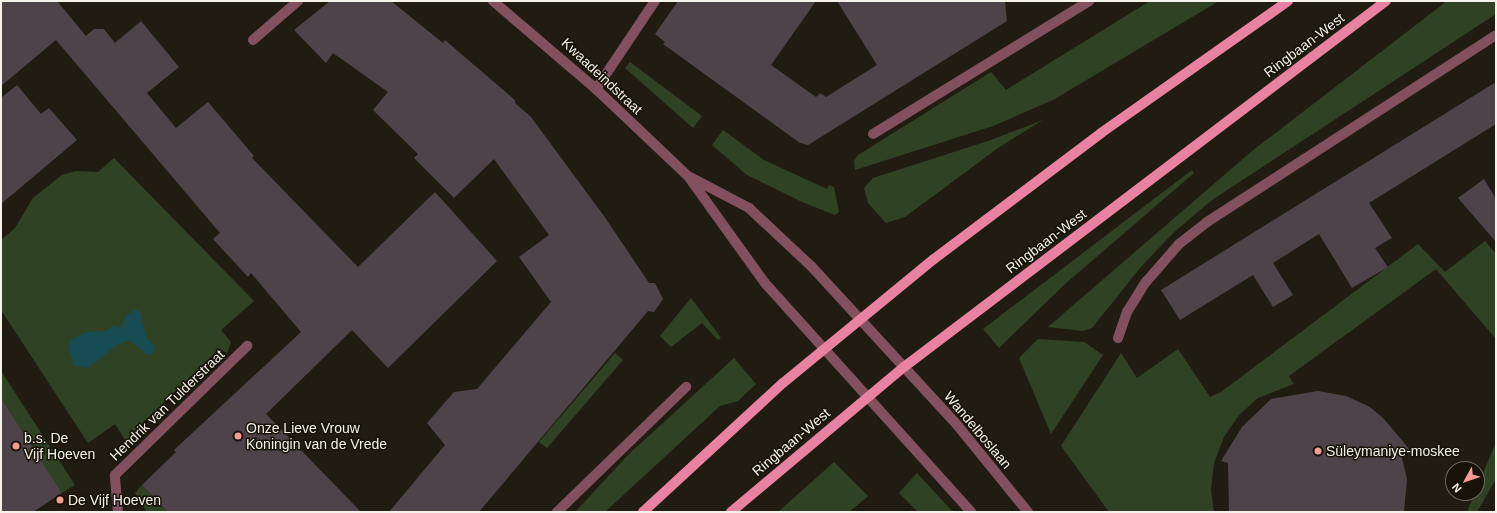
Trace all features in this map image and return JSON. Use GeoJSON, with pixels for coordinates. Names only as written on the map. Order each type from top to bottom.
{"type":"FeatureCollection","features":[{"type":"Feature","properties":{"kind":"main road"},"geometry":{"type":"LineString","coordinates":[[643,512],[760,403],[825,348],[987,218],[1101,133],[1288,1]]}},
{"type":"Feature","properties":{"kind":"main road","name":"Ringbaan-West"},"geometry":{"type":"LineString","coordinates":[[731,512],[904,367],[1386,1]]}},
{"type":"Feature","properties":{"kind":"street"},"geometry":{"type":"LineString","coordinates":[[253,40],[298,1]]}},
{"type":"Feature","properties":{"kind":"street","name":"Kwaadeindstraat"},"geometry":{"type":"LineString","coordinates":[[493,1],[596,89],[688,176],[766,283],[868,396]]}},
{"type":"Feature","properties":{"kind":"street"},"geometry":{"type":"LineString","coordinates":[[596,89],[655,1]]}},
{"type":"Feature","properties":{"kind":"street"},"geometry":{"type":"LineString","coordinates":[[873,134],[1088,1]]}},
{"type":"Feature","properties":{"kind":"street"},"geometry":{"type":"LineString","coordinates":[[1118,338],[1127,312],[1146,282],[1179,244],[1201,226],[1253,189],[1496,35]]}},
{"type":"Feature","properties":{"kind":"street","name":"Kwaadeindstraat"},"geometry":{"type":"LineString","coordinates":[[688,176],[749,208],[812,267],[860,320]]}},
{"type":"Feature","properties":{"kind":"street","name":"Wandelboslaan"},"geometry":{"type":"LineString","coordinates":[[860,320],[958,426],[1028,512]]}},
{"type":"Feature","properties":{"kind":"street","name":"Hendrik van Tulderstraat"},"geometry":{"type":"LineString","coordinates":[[118,512],[115,475],[247,346]]}},
{"type":"Feature","properties":{"kind":"street"},"geometry":{"type":"LineString","coordinates":[[557,512],[686,387]]}},
{"type":"Feature","properties":{"kind":"street"},"geometry":{"type":"LineString","coordinates":[[868,396],[971,512]]}},
{"type":"Feature","properties":{"kind":"green space"},"geometry":{"type":"Polygon","coordinates":[[[1150,1],[1219,1],[1053,100],[993,126],[855,170],[854,161],[858,155],[991,72],[1006,90],[1150,1]]]}},
{"type":"Feature","properties":{"kind":"green space"},"geometry":{"type":"Polygon","coordinates":[[[1447,1],[1496,1],[1496,14],[1212,200],[1172,234],[1140,268],[1092,328],[1083,331],[1048,327],[1252,151],[1447,1]]]}},
{"type":"Feature","properties":{"kind":"green space"},"geometry":{"type":"Polygon","coordinates":[[[630,62],[702,116],[693,128],[625,68],[630,62]]]}},
{"type":"Feature","properties":{"kind":"green space"},"geometry":{"type":"Polygon","coordinates":[[[1043,120],[998,148],[905,217],[886,223],[868,203],[864,188],[873,178],[991,140],[1043,120]]]}},
{"type":"Feature","properties":{"kind":"green space"},"geometry":{"type":"Polygon","coordinates":[[[723,130],[764,160],[827,189],[829,185],[834,187],[839,212],[835,215],[802,202],[747,175],[712,145],[723,130]]]}},
{"type":"Feature","properties":{"kind":"green space"},"geometry":{"type":"Polygon","coordinates":[[[114,158],[254,301],[221,330],[231,342],[227,353],[219,349],[129,436],[134,443],[129,446],[115,424],[88,443],[1,310],[1,240],[15,228],[33,198],[62,175],[76,171],[98,172],[114,158]]]}},
{"type":"Feature","properties":{"kind":"green space"},"geometry":{"type":"Polygon","coordinates":[[[1192,170],[1194,173],[1065,284],[999,348],[983,329],[1192,170]]]}},
{"type":"Feature","properties":{"kind":"green space"},"geometry":{"type":"Polygon","coordinates":[[[1485,241],[1496,254],[1496,339],[1436,269],[1289,376],[1294,384],[1258,398],[1239,415],[1224,437],[1214,463],[1211,490],[1214,512],[1109,512],[1061,446],[1121,353],[1137,378],[1178,349],[1210,397],[1221,392],[1418,244],[1445,272],[1485,241]]]}},
{"type":"Feature","properties":{"kind":"green space"},"geometry":{"type":"Polygon","coordinates":[[[691,298],[721,338],[718,340],[702,323],[671,347],[660,336],[691,298]]]}},
{"type":"Feature","properties":{"kind":"green space"},"geometry":{"type":"Polygon","coordinates":[[[1038,339],[1084,342],[1103,355],[1051,434],[1019,358],[1038,339]]]}},
{"type":"Feature","properties":{"kind":"green space"},"geometry":{"type":"Polygon","coordinates":[[[615,353],[623,360],[547,448],[539,442],[615,353]]]}},
{"type":"Feature","properties":{"kind":"green space"},"geometry":{"type":"Polygon","coordinates":[[[734,358],[756,384],[738,401],[720,406],[605,512],[575,512],[628,455],[734,358]]]}},
{"type":"Feature","properties":{"kind":"green space"},"geometry":{"type":"Polygon","coordinates":[[[1,371],[75,485],[62,493],[1,398],[1,371]]]}},
{"type":"Feature","properties":{"kind":"green space"},"geometry":{"type":"Polygon","coordinates":[[[1496,442],[1496,479],[1485,498],[1485,469],[1496,442]]]}},
{"type":"Feature","properties":{"kind":"green space"},"geometry":{"type":"Polygon","coordinates":[[[834,462],[868,496],[866,498],[849,512],[778,512],[834,462]]]}},
{"type":"Feature","properties":{"kind":"green space"},"geometry":{"type":"Polygon","coordinates":[[[917,473],[953,512],[918,512],[899,493],[917,473]]]}},
{"type":"Feature","properties":{"kind":"green space"},"geometry":{"type":"Polygon","coordinates":[[[142,485],[168,512],[147,512],[135,493],[142,485]]]}},
{"type":"Feature","properties":{"kind":"green space"},"geometry":{"type":"Polygon","coordinates":[[[1472,501],[1483,501],[1477,512],[1467,512],[1472,501]]]}},
{"type":"Feature","properties":{"kind":"water"},"geometry":{"type":"Polygon","coordinates":[[[136,309],[140,312],[146,337],[155,347],[152,355],[147,355],[130,340],[116,346],[88,368],[74,365],[68,347],[71,339],[86,332],[106,331],[115,325],[120,329],[127,315],[136,309]]]}},
{"type":"Feature","properties":{"kind":"building"},"geometry":{"type":"Polygon","coordinates":[[[1,1],[57,1],[86,36],[94,29],[104,29],[115,43],[141,21],[179,67],[147,93],[176,128],[208,102],[254,156],[252,158],[358,267],[435,192],[497,261],[388,368],[352,330],[266,414],[361,512],[168,512],[142,485],[176,452],[174,450],[301,332],[251,273],[248,277],[213,239],[220,233],[56,40],[1,86],[1,1]]]}},
{"type":"Feature","properties":{"kind":"building"},"geometry":{"type":"Polygon","coordinates":[[[330,1],[391,1],[443,43],[445,40],[515,100],[515,103],[531,117],[604,216],[649,283],[655,283],[663,299],[654,312],[648,311],[479,512],[389,512],[445,445],[427,423],[454,392],[477,389],[551,302],[519,257],[549,235],[494,159],[454,198],[414,158],[418,154],[373,110],[388,92],[333,53],[326,63],[294,30],[330,1]]]}},
{"type":"Feature","properties":{"kind":"building"},"geometry":{"type":"Polygon","coordinates":[[[678,1],[816,1],[771,65],[816,97],[820,93],[826,97],[877,65],[837,1],[1005,1],[1007,21],[808,145],[800,143],[663,44],[665,42],[655,34],[678,1]]]}},
{"type":"Feature","properties":{"kind":"building"},"geometry":{"type":"Polygon","coordinates":[[[1496,82],[1496,124],[1369,203],[1392,238],[1375,248],[1388,267],[1352,288],[1319,234],[1273,263],[1293,295],[1273,307],[1253,275],[1180,320],[1161,290],[1496,82]]]}},
{"type":"Feature","properties":{"kind":"building"},"geometry":{"type":"Polygon","coordinates":[[[17,85],[41,114],[49,108],[77,140],[1,204],[1,98],[17,85]]]}},
{"type":"Feature","properties":{"kind":"building"},"geometry":{"type":"Polygon","coordinates":[[[1484,179],[1496,199],[1496,242],[1458,198],[1484,179]]]}},
{"type":"Feature","properties":{"kind":"building","name":"Süleymaniye-moskee"},"geometry":{"type":"Polygon","coordinates":[[[1318,391],[1346,396],[1370,407],[1384,419],[1410,450],[1401,454],[1407,479],[1404,512],[1229,512],[1228,463],[1221,461],[1242,427],[1271,399],[1318,391]]]}},
{"type":"Feature","properties":{"kind":"building","name":"b.s. De Vijf Hoeven"},"geometry":{"type":"Polygon","coordinates":[[[1,398],[62,493],[33,512],[1,512],[1,398]]]}},
{"type":"Feature","properties":{"kind":"place","name":"Onze Lieve Vrouw Koningin van de Vrede"},"geometry":{"type":"Point","coordinates":[238,436]}},
{"type":"Feature","properties":{"kind":"place","name":"b.s. De Vijf Hoeven"},"geometry":{"type":"Point","coordinates":[16,446]}},
{"type":"Feature","properties":{"kind":"place","name":"Süleymaniye-moskee"},"geometry":{"type":"Point","coordinates":[1318,451]}},
{"type":"Feature","properties":{"kind":"place","name":"De Vijf Hoeven"},"geometry":{"type":"Point","coordinates":[60,500]}}]}
